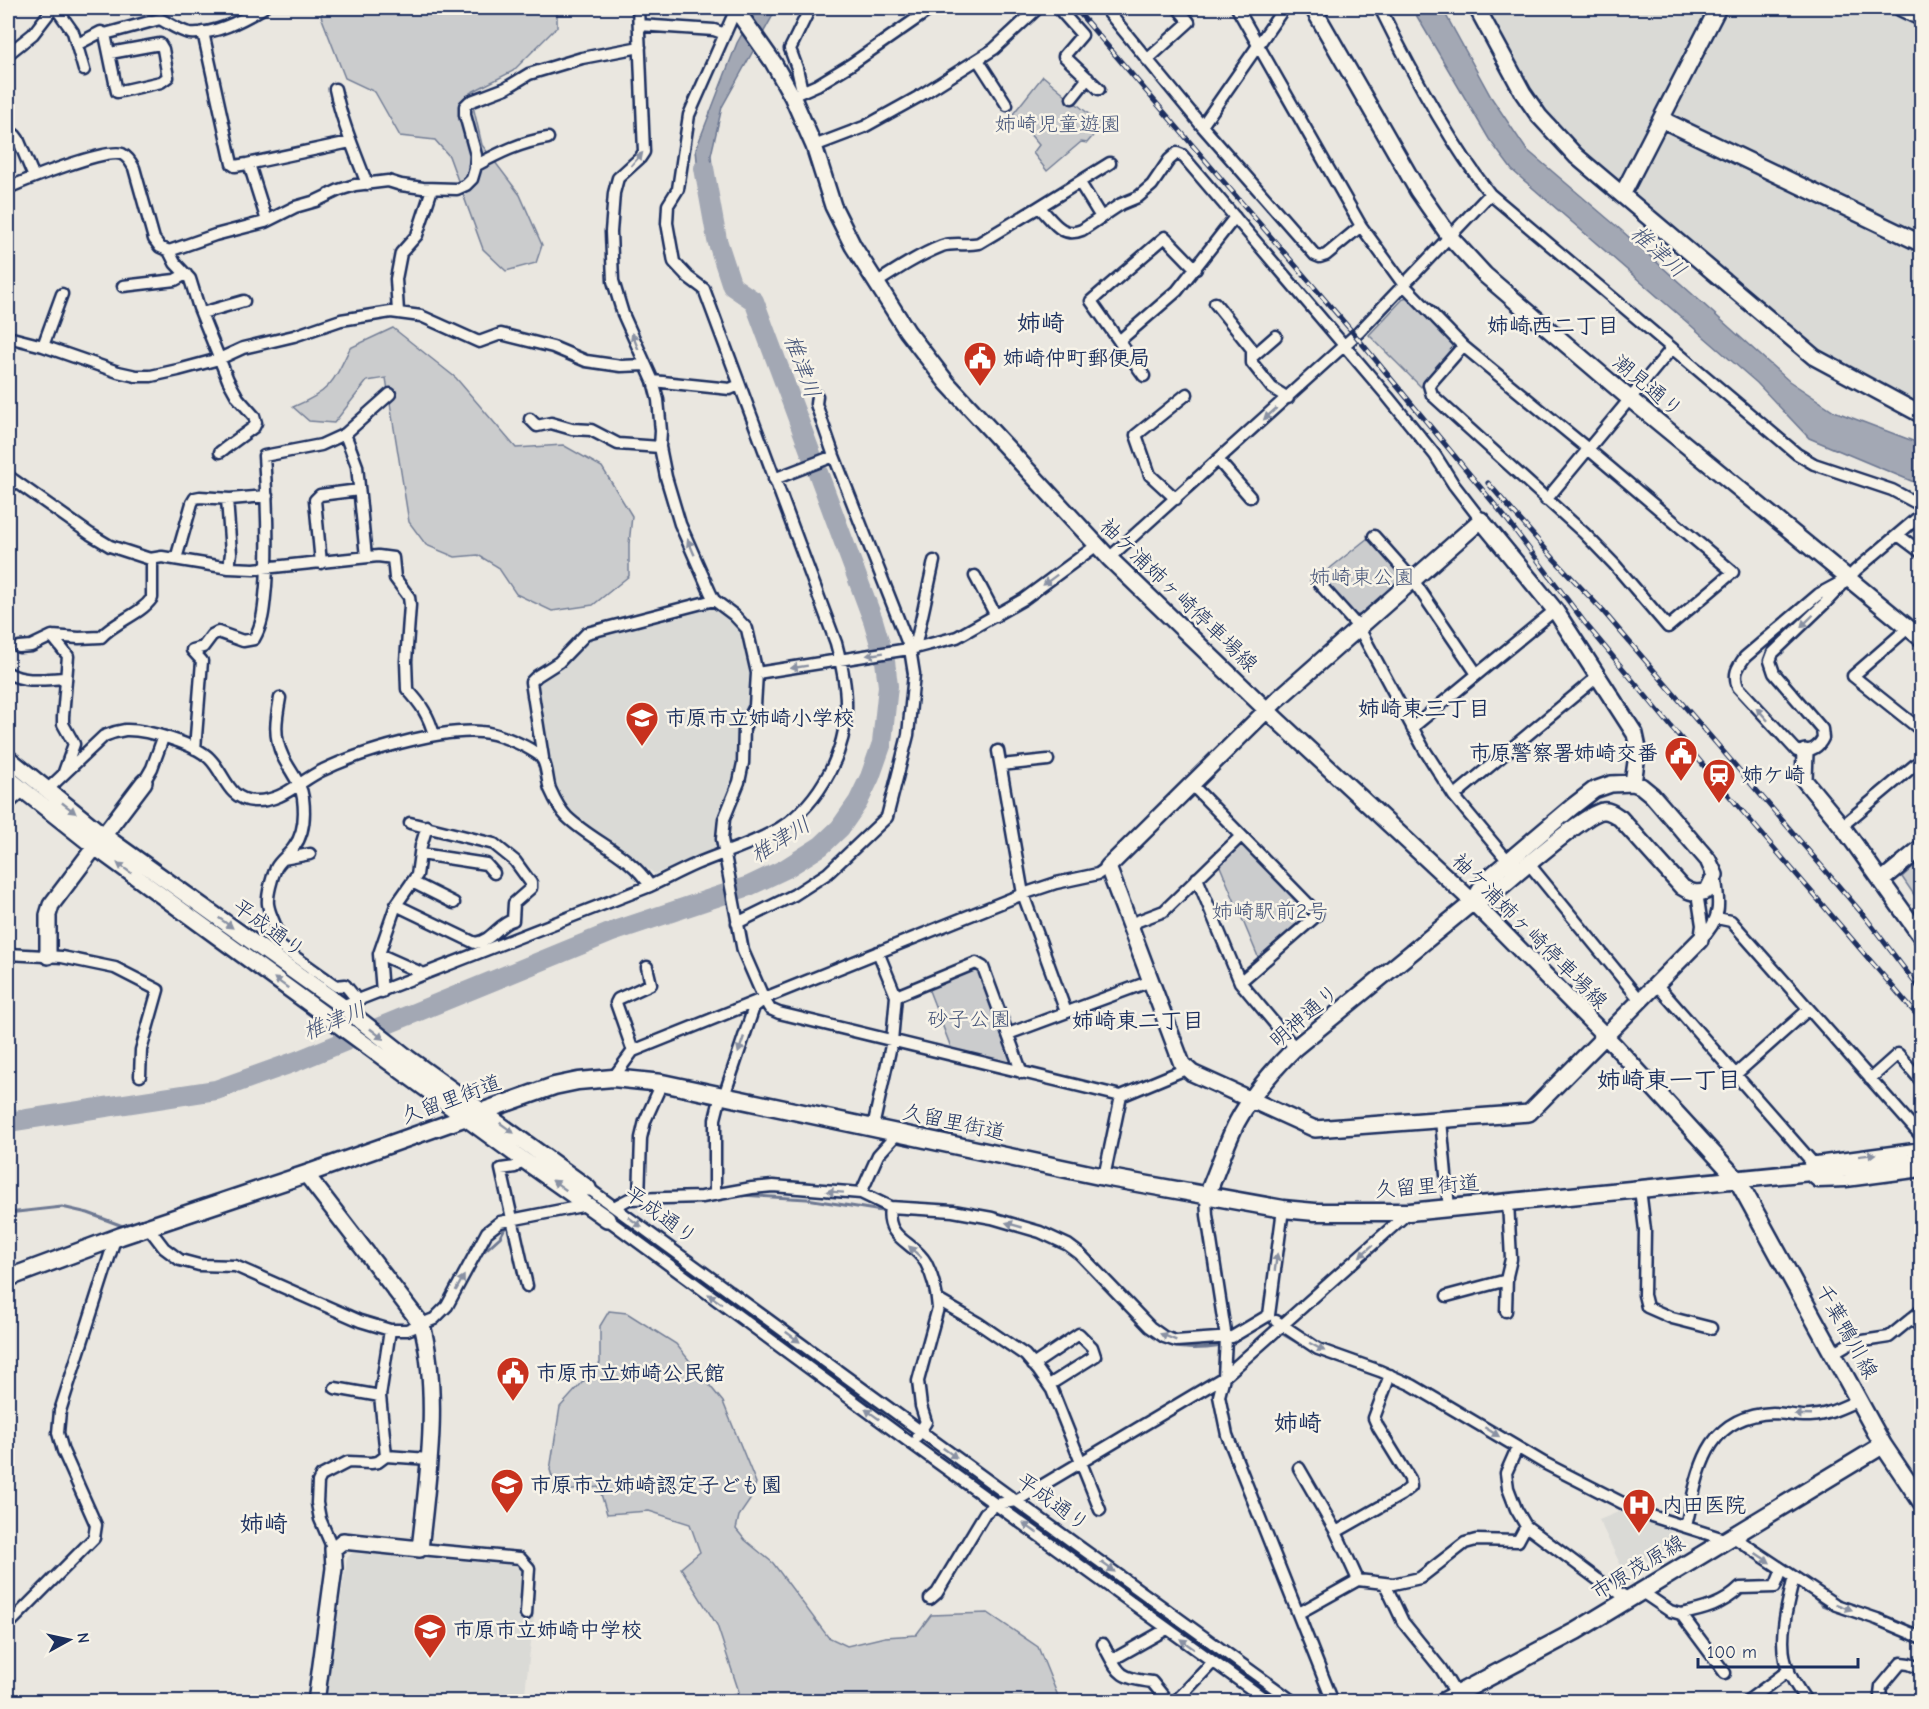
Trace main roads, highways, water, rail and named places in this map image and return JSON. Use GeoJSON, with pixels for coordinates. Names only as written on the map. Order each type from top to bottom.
{"type":"FeatureCollection","features":[{"type":"Feature","properties":{"kind":"main road","name":"久留里街道"},"geometry":{"type":"LineString","coordinates":[[8,1278],[554,1086],[613,1078],[662,1083],[1104,1177],[1283,1209],[1409,1212],[1737,1179],[1813,1168],[1846,1169],[1922,1161]]}},
{"type":"Feature","properties":{"kind":"main road","name":"千葉鴨川線"},"geometry":{"type":"LineString","coordinates":[[1737,1179],[1883,1445],[1922,1503]]}},
{"type":"Feature","properties":{"kind":"main road","name":"市原茂原線"},"geometry":{"type":"LineString","coordinates":[[1449,1699],[1576,1631],[1883,1445]]}},
{"type":"Feature","properties":{"kind":"waterway","name":"椎津川"},"geometry":{"type":"LineString","coordinates":[[8,1122],[216,1090],[297,1061],[612,932],[749,886],[785,869],[821,846],[840,828],[858,802],[882,743],[888,686],[885,661],[873,620],[754,301],[732,286],[717,240],[704,168]]}},
{"type":"Feature","properties":{"kind":"waterway"},"geometry":{"type":"LineString","coordinates":[[740,1195],[807,1199],[888,1212]]}},
{"type":"Feature","properties":{"kind":"waterway"},"geometry":{"type":"LineString","coordinates":[[8,1213],[62,1207],[88,1213],[128,1228]]}},
{"type":"Feature","properties":{"kind":"waterway"},"geometry":{"type":"LineString","coordinates":[[480,1255],[500,1237],[507,1224]]}},
{"type":"Feature","properties":{"kind":"waterway"},"geometry":{"type":"LineString","coordinates":[[1230,1345],[1257,1328]]}},
{"type":"Feature","properties":{"kind":"waterway"},"geometry":{"type":"LineString","coordinates":[[1279,1332],[1315,1353]]}},
{"type":"Feature","properties":{"kind":"waterway"},"geometry":{"type":"LineString","coordinates":[[1157,1338],[1172,1346],[1180,1347],[1223,1346]]}},
{"type":"Feature","properties":{"kind":"waterway"},"geometry":{"type":"LineString","coordinates":[[1408,1389],[1431,1402]]}},
{"type":"Feature","properties":{"kind":"waterway"},"geometry":{"type":"LineString","coordinates":[[1620,1507],[1635,1515]]}},
{"type":"Feature","properties":{"kind":"waterway"},"geometry":{"type":"LineString","coordinates":[[1809,1593],[1822,1605],[1835,1610]]}},
{"type":"Feature","properties":{"kind":"railway"},"geometry":{"type":"LineString","coordinates":[[1075,8],[1355,335],[1505,517],[1585,623],[1922,1021]]}},
{"type":"Feature","properties":{"kind":"railway"},"geometry":{"type":"LineString","coordinates":[[1488,483],[1602,610],[1866,918],[1922,992]]}},
{"type":"Feature","properties":{"kind":"place","name":"姉崎仲町郵便局"},"geometry":{"type":"Point","coordinates":[980,387]}},
{"type":"Feature","properties":{"kind":"place","name":"市原市立姉崎小学校"},"geometry":{"type":"Point","coordinates":[642,747]}},
{"type":"Feature","properties":{"kind":"place","name":"市原警察署姉崎交番"},"geometry":{"type":"Point","coordinates":[1681,782]}},
{"type":"Feature","properties":{"kind":"place","name":"姉ケ崎"},"geometry":{"type":"Point","coordinates":[1719,804]}},
{"type":"Feature","properties":{"kind":"place","name":"市原市立姉崎公民館"},"geometry":{"type":"Point","coordinates":[513,1402]}},
{"type":"Feature","properties":{"kind":"place","name":"市原市立姉崎認定子ども園"},"geometry":{"type":"Point","coordinates":[507,1514]}},
{"type":"Feature","properties":{"kind":"place","name":"内田医院"},"geometry":{"type":"Point","coordinates":[1639,1534]}},
{"type":"Feature","properties":{"kind":"place","name":"市原市立姉崎中学校"},"geometry":{"type":"Point","coordinates":[430,1659]}},
{"type":"Feature","properties":{"kind":"district","name":"姉崎"},"geometry":{"type":"Point","coordinates":[1041,323]}},
{"type":"Feature","properties":{"kind":"district","name":"姉崎西二丁目"},"geometry":{"type":"Point","coordinates":[1553,325]}},
{"type":"Feature","properties":{"kind":"district","name":"姉崎東三丁目"},"geometry":{"type":"Point","coordinates":[1424,708]}},
{"type":"Feature","properties":{"kind":"district","name":"姉崎東二丁目"},"geometry":{"type":"Point","coordinates":[1138,1020]}},
{"type":"Feature","properties":{"kind":"district","name":"姉崎東一丁目"},"geometry":{"type":"Point","coordinates":[1669,1080]}},
{"type":"Feature","properties":{"kind":"district","name":"姉崎"},"geometry":{"type":"Point","coordinates":[1298,1423]}},
{"type":"Feature","properties":{"kind":"district","name":"姉崎"},"geometry":{"type":"Point","coordinates":[264,1524]}},
{"type":"Feature","properties":{"kind":"park label","name":"姉崎児童遊園"},"geometry":{"type":"Point","coordinates":[1058,124]}},
{"type":"Feature","properties":{"kind":"park label","name":"姉崎東公園"},"geometry":{"type":"Point","coordinates":[1362,577]}},
{"type":"Feature","properties":{"kind":"park label","name":"姉崎駅前2号"},"geometry":{"type":"Point","coordinates":[1270,911]}},
{"type":"Feature","properties":{"kind":"park label","name":"砂子公園"},"geometry":{"type":"Point","coordinates":[969,1019]}}]}
